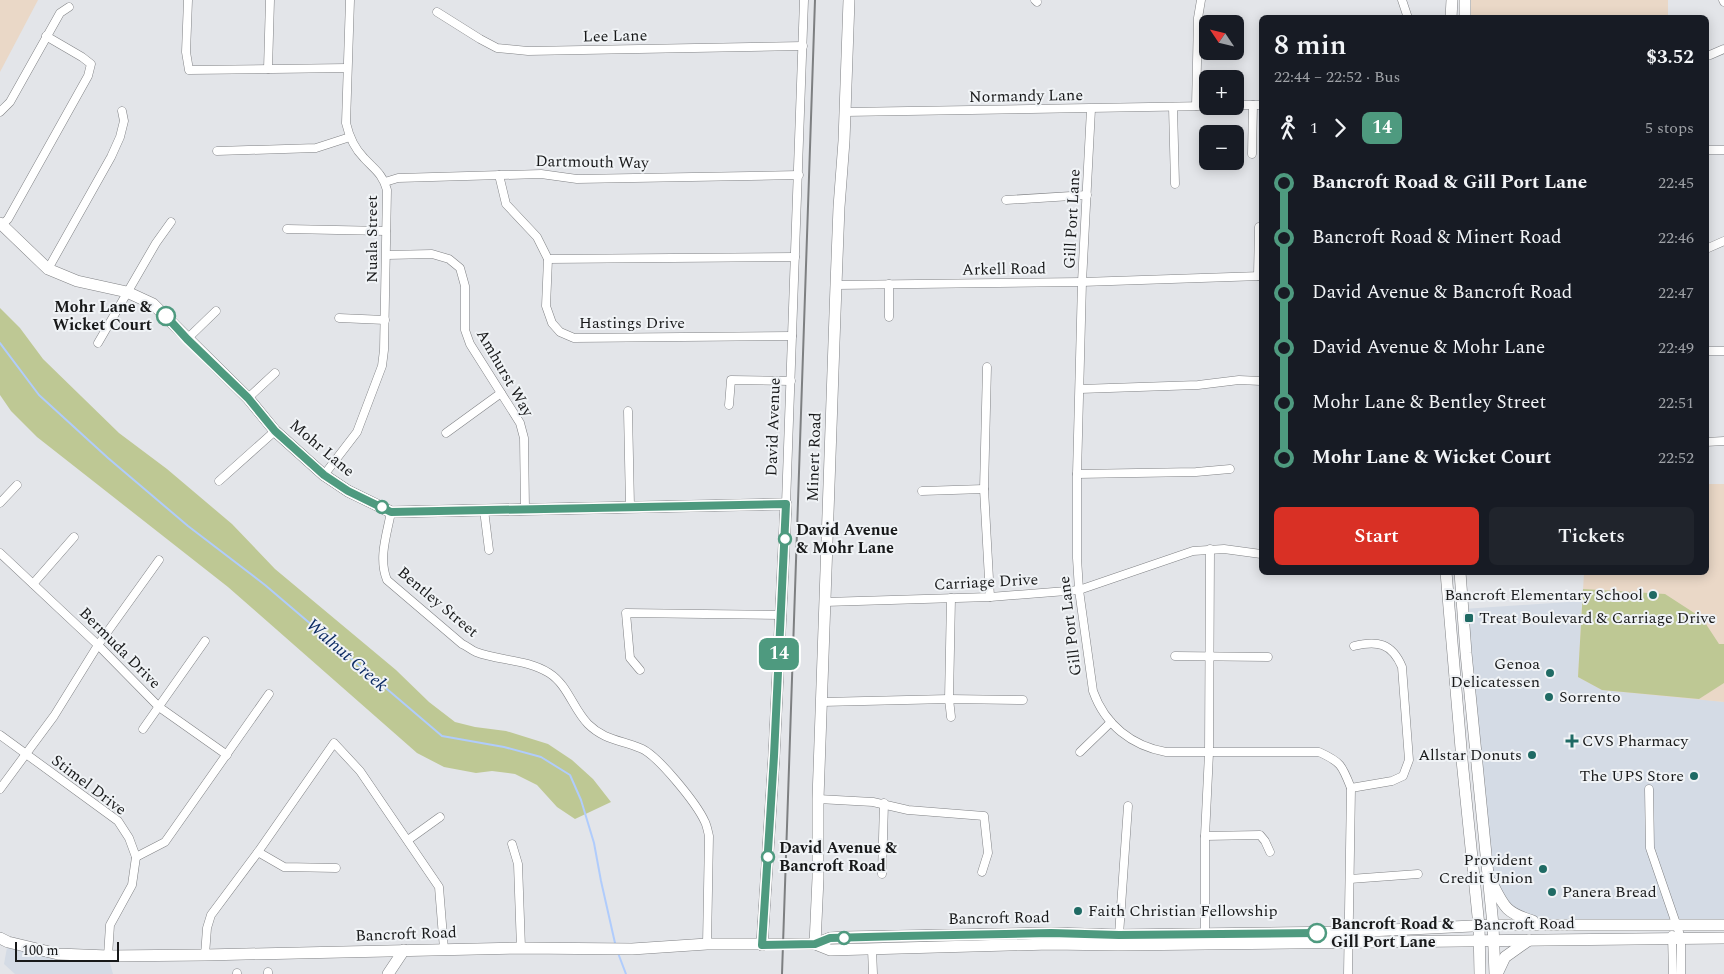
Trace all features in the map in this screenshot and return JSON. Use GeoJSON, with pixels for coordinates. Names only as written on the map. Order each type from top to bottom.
{"type":"FeatureCollection","features":[{"type":"Feature","properties":{"kind":"street"},"geometry":{"type":"LineString","coordinates":[[188,0],[186,52],[189,70],[348,68]]}},
{"type":"Feature","properties":{"kind":"street"},"geometry":{"type":"LineString","coordinates":[[268,69],[270,0]]}},
{"type":"Feature","properties":{"kind":"street","name":"Nuala Street"},"geometry":{"type":"LineString","coordinates":[[324,475],[357,432],[382,366],[385,320],[387,190],[381,174],[356,149],[350,137],[346,115],[350,0]]}},
{"type":"Feature","properties":{"kind":"street","name":"David Avenue"},"geometry":{"type":"LineString","coordinates":[[762,945],[782,615],[804,0]]}},
{"type":"Feature","properties":{"kind":"street"},"geometry":{"type":"LineString","coordinates":[[849,0],[855,0]]}},
{"type":"Feature","properties":{"kind":"street","name":"Minert Road"},"geometry":{"type":"LineString","coordinates":[[815,944],[818,878],[818,799],[836,285],[849,0]]}},
{"type":"Feature","properties":{"kind":"street"},"geometry":{"type":"LineString","coordinates":[[1196,106],[1198,18],[1201,0]]}},
{"type":"Feature","properties":{"kind":"street"},"geometry":{"type":"LineString","coordinates":[[1402,0],[1407,15]]}},
{"type":"Feature","properties":{"kind":"street"},"geometry":{"type":"LineString","coordinates":[[1452,0],[1452,15]]}},
{"type":"Feature","properties":{"kind":"street"},"geometry":{"type":"LineString","coordinates":[[1465,0],[1465,15]]}},
{"type":"Feature","properties":{"kind":"street"},"geometry":{"type":"LineString","coordinates":[[0,112],[10,102],[60,13],[70,7]]}},
{"type":"Feature","properties":{"kind":"street","name":"Lee Lane"},"geometry":{"type":"LineString","coordinates":[[437,12],[497,48],[528,51],[803,46]]}},
{"type":"Feature","properties":{"kind":"street"},"geometry":{"type":"LineString","coordinates":[[1,224],[8,219],[88,76],[91,64],[46,36]]}},
{"type":"Feature","properties":{"kind":"street"},"geometry":{"type":"LineString","coordinates":[[1710,55],[1724,49]]}},
{"type":"Feature","properties":{"kind":"street"},"geometry":{"type":"LineString","coordinates":[[1244,105],[1257,105],[1252,154]]}},
{"type":"Feature","properties":{"kind":"street","name":"Normandy Lane"},"geometry":{"type":"LineString","coordinates":[[845,112],[1196,106]]}},
{"type":"Feature","properties":{"kind":"street"},"geometry":{"type":"LineString","coordinates":[[1173,107],[1175,184]]}},
{"type":"Feature","properties":{"kind":"street","name":"Gill Port Lane"},"geometry":{"type":"LineString","coordinates":[[1091,109],[1082,282],[1076,474],[1079,590],[1093,691],[1097,704],[1111,722],[1128,738],[1152,749],[1166,752],[1209,753],[1319,752],[1333,758],[1343,767],[1351,788],[1348,974]]}},
{"type":"Feature","properties":{"kind":"street"},"geometry":{"type":"LineString","coordinates":[[48,268],[111,157],[120,137],[124,121],[122,110]]}},
{"type":"Feature","properties":{"kind":"street"},"geometry":{"type":"LineString","coordinates":[[217,151],[316,148],[350,137]]}},
{"type":"Feature","properties":{"kind":"street"},"geometry":{"type":"LineString","coordinates":[[1709,150],[1724,150]]}},
{"type":"Feature","properties":{"kind":"street","name":"Dartmouth Way"},"geometry":{"type":"LineString","coordinates":[[384,182],[398,178],[540,174],[577,179],[799,175]]}},
{"type":"Feature","properties":{"kind":"street","name":"Hastings Drive"},"geometry":{"type":"LineString","coordinates":[[499,175],[506,204],[537,237],[548,259],[546,306],[552,322],[560,332],[574,338],[792,336]]}},
{"type":"Feature","properties":{"kind":"street"},"geometry":{"type":"LineString","coordinates":[[1006,200],[1087,195]]}},
{"type":"Feature","properties":{"kind":"street"},"geometry":{"type":"LineString","coordinates":[[98,343],[156,243],[171,222]]}},
{"type":"Feature","properties":{"kind":"street","name":"Mohr Lane"},"geometry":{"type":"LineString","coordinates":[[1,224],[48,268],[77,282],[127,292],[153,304],[248,398],[275,431],[324,475],[348,491],[391,512],[786,504]]}},
{"type":"Feature","properties":{"kind":"street"},"geometry":{"type":"LineString","coordinates":[[287,229],[386,231]]}},
{"type":"Feature","properties":{"kind":"street"},"geometry":{"type":"LineString","coordinates":[[1709,248],[1724,242]]}},
{"type":"Feature","properties":{"kind":"street","name":"Amhurst Way"},"geometry":{"type":"LineString","coordinates":[[387,255],[432,254],[449,259],[460,268],[465,286],[465,330],[470,344],[520,424],[524,438],[525,509]]}},
{"type":"Feature","properties":{"kind":"street"},"geometry":{"type":"LineString","coordinates":[[548,259],[795,257]]}},
{"type":"Feature","properties":{"kind":"street","name":"Arkell Road"},"geometry":{"type":"LineString","coordinates":[[836,285],[1082,282],[1259,276]]}},
{"type":"Feature","properties":{"kind":"street"},"geometry":{"type":"LineString","coordinates":[[889,284],[889,317]]}},
{"type":"Feature","properties":{"kind":"street"},"geometry":{"type":"LineString","coordinates":[[187,339],[216,311]]}},
{"type":"Feature","properties":{"kind":"street"},"geometry":{"type":"LineString","coordinates":[[339,318],[385,320]]}},
{"type":"Feature","properties":{"kind":"street"},"geometry":{"type":"LineString","coordinates":[[1709,351],[1724,351]]}},
{"type":"Feature","properties":{"kind":"street"},"geometry":{"type":"LineString","coordinates":[[987,367],[984,489],[990,597]]}},
{"type":"Feature","properties":{"kind":"street"},"geometry":{"type":"LineString","coordinates":[[248,398],[275,373]]}},
{"type":"Feature","properties":{"kind":"street"},"geometry":{"type":"LineString","coordinates":[[729,405],[731,380],[791,381]]}},
{"type":"Feature","properties":{"kind":"street"},"geometry":{"type":"LineString","coordinates":[[1080,389],[1198,385],[1239,380],[1259,381]]}},
{"type":"Feature","properties":{"kind":"street"},"geometry":{"type":"LineString","coordinates":[[446,433],[502,393]]}},
{"type":"Feature","properties":{"kind":"street"},"geometry":{"type":"LineString","coordinates":[[628,411],[630,506]]}},
{"type":"Feature","properties":{"kind":"street"},"geometry":{"type":"LineString","coordinates":[[219,481],[275,431]]}},
{"type":"Feature","properties":{"kind":"street"},"geometry":{"type":"LineString","coordinates":[[1709,442],[1724,441]]}},
{"type":"Feature","properties":{"kind":"street"},"geometry":{"type":"LineString","coordinates":[[1076,474],[1196,472],[1230,469]]}},
{"type":"Feature","properties":{"kind":"street"},"geometry":{"type":"LineString","coordinates":[[0,503],[18,485]]}},
{"type":"Feature","properties":{"kind":"street"},"geometry":{"type":"LineString","coordinates":[[922,491],[984,489]]}},
{"type":"Feature","properties":{"kind":"street"},"geometry":{"type":"LineString","coordinates":[[484,510],[489,550]]}},
{"type":"Feature","properties":{"kind":"street","name":"Bentley Street"},"geometry":{"type":"LineString","coordinates":[[391,512],[382,560],[383,571],[387,580],[462,644],[476,652],[529,665],[550,674],[561,683],[590,725],[610,739],[641,748],[653,755],[694,804],[705,822],[709,836],[707,944]]}},
{"type":"Feature","properties":{"kind":"street"},"geometry":{"type":"LineString","coordinates":[[33,584],[74,537]]}},
{"type":"Feature","properties":{"kind":"street"},"geometry":{"type":"LineString","coordinates":[[1205,938],[1205,836],[1209,753],[1210,549]]}},
{"type":"Feature","properties":{"kind":"street","name":"Carriage Drive"},"geometry":{"type":"LineString","coordinates":[[825,602],[990,597],[1079,590],[1194,550],[1210,549],[1259,554]]}},
{"type":"Feature","properties":{"kind":"street","name":"Bermuda Drive"},"geometry":{"type":"LineString","coordinates":[[0,553],[98,645],[159,707],[227,755]]}},
{"type":"Feature","properties":{"kind":"street"},"geometry":{"type":"LineString","coordinates":[[0,789],[54,716],[98,645],[160,560]]}},
{"type":"Feature","properties":{"kind":"street"},"geometry":{"type":"LineString","coordinates":[[1446,575],[1479,926],[1480,974]]}},
{"type":"Feature","properties":{"kind":"street"},"geometry":{"type":"LineString","coordinates":[[1460,575],[1466,653],[1489,876],[1496,974]]}},
{"type":"Feature","properties":{"kind":"street"},"geometry":{"type":"LineString","coordinates":[[950,598],[949,699],[951,717]]}},
{"type":"Feature","properties":{"kind":"street"},"geometry":{"type":"LineString","coordinates":[[640,670],[630,658],[626,613],[782,615]]}},
{"type":"Feature","properties":{"kind":"street"},"geometry":{"type":"LineString","coordinates":[[143,729],[205,640]]}},
{"type":"Feature","properties":{"kind":"street"},"geometry":{"type":"LineString","coordinates":[[1351,788],[1392,781],[1403,776],[1409,760],[1402,667],[1398,656],[1383,644],[1367,643],[1354,646]]}},
{"type":"Feature","properties":{"kind":"street"},"geometry":{"type":"LineString","coordinates":[[1175,656],[1268,657]]}},
{"type":"Feature","properties":{"kind":"street"},"geometry":{"type":"LineString","coordinates":[[108,956],[110,925],[132,885],[136,857],[165,842],[269,694]]}},
{"type":"Feature","properties":{"kind":"street"},"geometry":{"type":"LineString","coordinates":[[822,702],[949,699],[1023,700]]}},
{"type":"Feature","properties":{"kind":"street"},"geometry":{"type":"LineString","coordinates":[[1080,752],[1111,722]]}},
{"type":"Feature","properties":{"kind":"street","name":"Stimel Drive"},"geometry":{"type":"LineString","coordinates":[[0,736],[118,821],[129,838],[136,857]]}},
{"type":"Feature","properties":{"kind":"street"},"geometry":{"type":"LineString","coordinates":[[205,955],[207,928],[211,916],[334,742],[360,771],[439,887],[444,949]]}},
{"type":"Feature","properties":{"kind":"street"},"geometry":{"type":"LineString","coordinates":[[1649,789],[1650,848],[1676,924],[1674,974]]}},
{"type":"Feature","properties":{"kind":"street"},"geometry":{"type":"LineString","coordinates":[[818,799],[862,801],[908,810],[984,816],[988,853],[982,872]]}},
{"type":"Feature","properties":{"kind":"street"},"geometry":{"type":"LineString","coordinates":[[882,874],[884,804]]}},
{"type":"Feature","properties":{"kind":"street"},"geometry":{"type":"LineString","coordinates":[[1119,935],[1128,806]]}},
{"type":"Feature","properties":{"kind":"street"},"geometry":{"type":"LineString","coordinates":[[408,840],[440,817]]}},
{"type":"Feature","properties":{"kind":"street"},"geometry":{"type":"LineString","coordinates":[[1205,836],[1260,835],[1270,852]]}},
{"type":"Feature","properties":{"kind":"street"},"geometry":{"type":"LineString","coordinates":[[512,844],[518,864],[521,948]]}},
{"type":"Feature","properties":{"kind":"street"},"geometry":{"type":"LineString","coordinates":[[258,852],[284,867],[336,868]]}},
{"type":"Feature","properties":{"kind":"street"},"geometry":{"type":"LineString","coordinates":[[1350,878],[1418,874]]}},
{"type":"Feature","properties":{"kind":"street"},"geometry":{"type":"LineString","coordinates":[[1489,876],[1504,906],[1510,912],[1544,925]]}},
{"type":"Feature","properties":{"kind":"street","name":"Bancroft Road"},"geometry":{"type":"LineString","coordinates":[[1348,938],[1493,925],[1724,925]]}},
{"type":"Feature","properties":{"kind":"street","name":"Bancroft Road"},"geometry":{"type":"LineString","coordinates":[[0,938],[8,942],[58,954],[108,956],[521,948],[602,950],[707,944],[815,944],[830,938],[1051,933],[1205,938],[1494,941],[1724,938]]}},
{"type":"Feature","properties":{"kind":"street","name":"Bancroft Road"},"geometry":{"type":"LineString","coordinates":[[815,944],[830,950],[1050,944],[1118,945],[1205,938]]}},
{"type":"Feature","properties":{"kind":"street"},"geometry":{"type":"LineString","coordinates":[[1676,938],[1681,974]]}},
{"type":"Feature","properties":{"kind":"street"},"geometry":{"type":"LineString","coordinates":[[1496,974],[1506,956],[1529,940]]}},
{"type":"Feature","properties":{"kind":"street"},"geometry":{"type":"LineString","coordinates":[[872,948],[873,974]]}},
{"type":"Feature","properties":{"kind":"street"},"geometry":{"type":"LineString","coordinates":[[388,974],[404,950]]}},
{"type":"Feature","properties":{"kind":"shaded area"},"geometry":{"type":"Polygon","coordinates":[[[0,0],[38,0],[0,72],[0,0]]]}},
{"type":"Feature","properties":{"kind":"shaded area"},"geometry":{"type":"Polygon","coordinates":[[[1465,0],[1668,0],[1668,15],[1465,15],[1465,0]]]}},
{"type":"Feature","properties":{"kind":"shaded area","name":"Bancroft Elementary School"},"geometry":{"type":"Polygon","coordinates":[[[1709,484],[1724,484],[1724,702],[1602,690],[1578,677],[1584,575],[1709,575],[1709,484]]]}},
{"type":"Feature","properties":{"kind":"shaded area"},"geometry":{"type":"Polygon","coordinates":[[[1582,601],[1579,677],[1724,702],[1724,925],[1544,925],[1517,916],[1489,876],[1463,609],[1582,601]]]}},
{"type":"Feature","properties":{"kind":"shaded area"},"geometry":{"type":"Polygon","coordinates":[[[8,942],[108,956],[113,974],[15,974],[4,964],[8,942]]]}},
{"type":"Feature","properties":{"kind":"green space"},"geometry":{"type":"Polygon","coordinates":[[[0,308],[20,328],[43,359],[119,433],[167,469],[232,524],[275,569],[396,670],[429,702],[455,722],[506,731],[548,744],[572,760],[593,779],[611,802],[575,819],[557,807],[537,785],[515,774],[492,771],[476,773],[444,767],[417,753],[228,587],[37,437],[11,411],[0,395],[0,308]]]}},
{"type":"Feature","properties":{"kind":"green space","name":"Bancroft Elementary School"},"geometry":{"type":"Polygon","coordinates":[[[1583,589],[1665,594],[1702,618],[1719,644],[1724,644],[1724,683],[1699,699],[1602,690],[1578,677],[1583,589]]]}},
{"type":"Feature","properties":{"kind":"waterway","name":"Walnut Creek"},"geometry":{"type":"LineString","coordinates":[[0,343],[39,395],[108,458],[188,526],[265,585],[442,736],[504,747],[541,757],[570,775],[581,800],[594,843],[615,943]]}},
{"type":"Feature","properties":{"kind":"waterway","name":"Walnut Creek"},"geometry":{"type":"LineString","coordinates":[[618,953],[626,974]]}},
{"type":"Feature","properties":{"kind":"railway"},"geometry":{"type":"LineString","coordinates":[[782,974],[815,0]]}},
{"type":"Feature","properties":{"kind":"bus line","name":"14"},"geometry":{"type":"LineString","coordinates":[[166,316],[248,398],[275,431],[324,475],[348,491],[391,512],[786,504],[782,615],[762,945],[815,944],[830,938],[902,936],[1051,933],[1119,935],[1317,933]]}},
{"type":"Feature","properties":{"kind":"place","name":"Mohr Lane & Wicket Court"},"geometry":{"type":"Point","coordinates":[166,316]}},
{"type":"Feature","properties":{"kind":"place","name":"David Avenue & Mohr Lane"},"geometry":{"type":"Point","coordinates":[785,539]}},
{"type":"Feature","properties":{"kind":"place","name":"Bancroft Elementary School"},"geometry":{"type":"Point","coordinates":[1653,595]}},
{"type":"Feature","properties":{"kind":"place","name":"Treat Boulevard & Carriage Drive"},"geometry":{"type":"Point","coordinates":[1469,618]}},
{"type":"Feature","properties":{"kind":"place","name":"Genoa Delicatessen"},"geometry":{"type":"Point","coordinates":[1550,673]}},
{"type":"Feature","properties":{"kind":"place","name":"Sorrento"},"geometry":{"type":"Point","coordinates":[1549,697]}},
{"type":"Feature","properties":{"kind":"place","name":"CVS Pharmacy"},"geometry":{"type":"Point","coordinates":[1572,741]}},
{"type":"Feature","properties":{"kind":"place","name":"Allstar Donuts"},"geometry":{"type":"Point","coordinates":[1532,755]}},
{"type":"Feature","properties":{"kind":"place","name":"The UPS Store"},"geometry":{"type":"Point","coordinates":[1694,776]}},
{"type":"Feature","properties":{"kind":"place","name":"David Avenue & Bancroft Road"},"geometry":{"type":"Point","coordinates":[768,857]}},
{"type":"Feature","properties":{"kind":"place","name":"Provident Credit Union"},"geometry":{"type":"Point","coordinates":[1543,869]}},
{"type":"Feature","properties":{"kind":"place","name":"Panera Bread"},"geometry":{"type":"Point","coordinates":[1552,892]}},
{"type":"Feature","properties":{"kind":"place","name":"Faith Christian Fellowship"},"geometry":{"type":"Point","coordinates":[1078,911]}},
{"type":"Feature","properties":{"kind":"place","name":"Bancroft Road & Gill Port Lane"},"geometry":{"type":"Point","coordinates":[1317,933]}}]}
